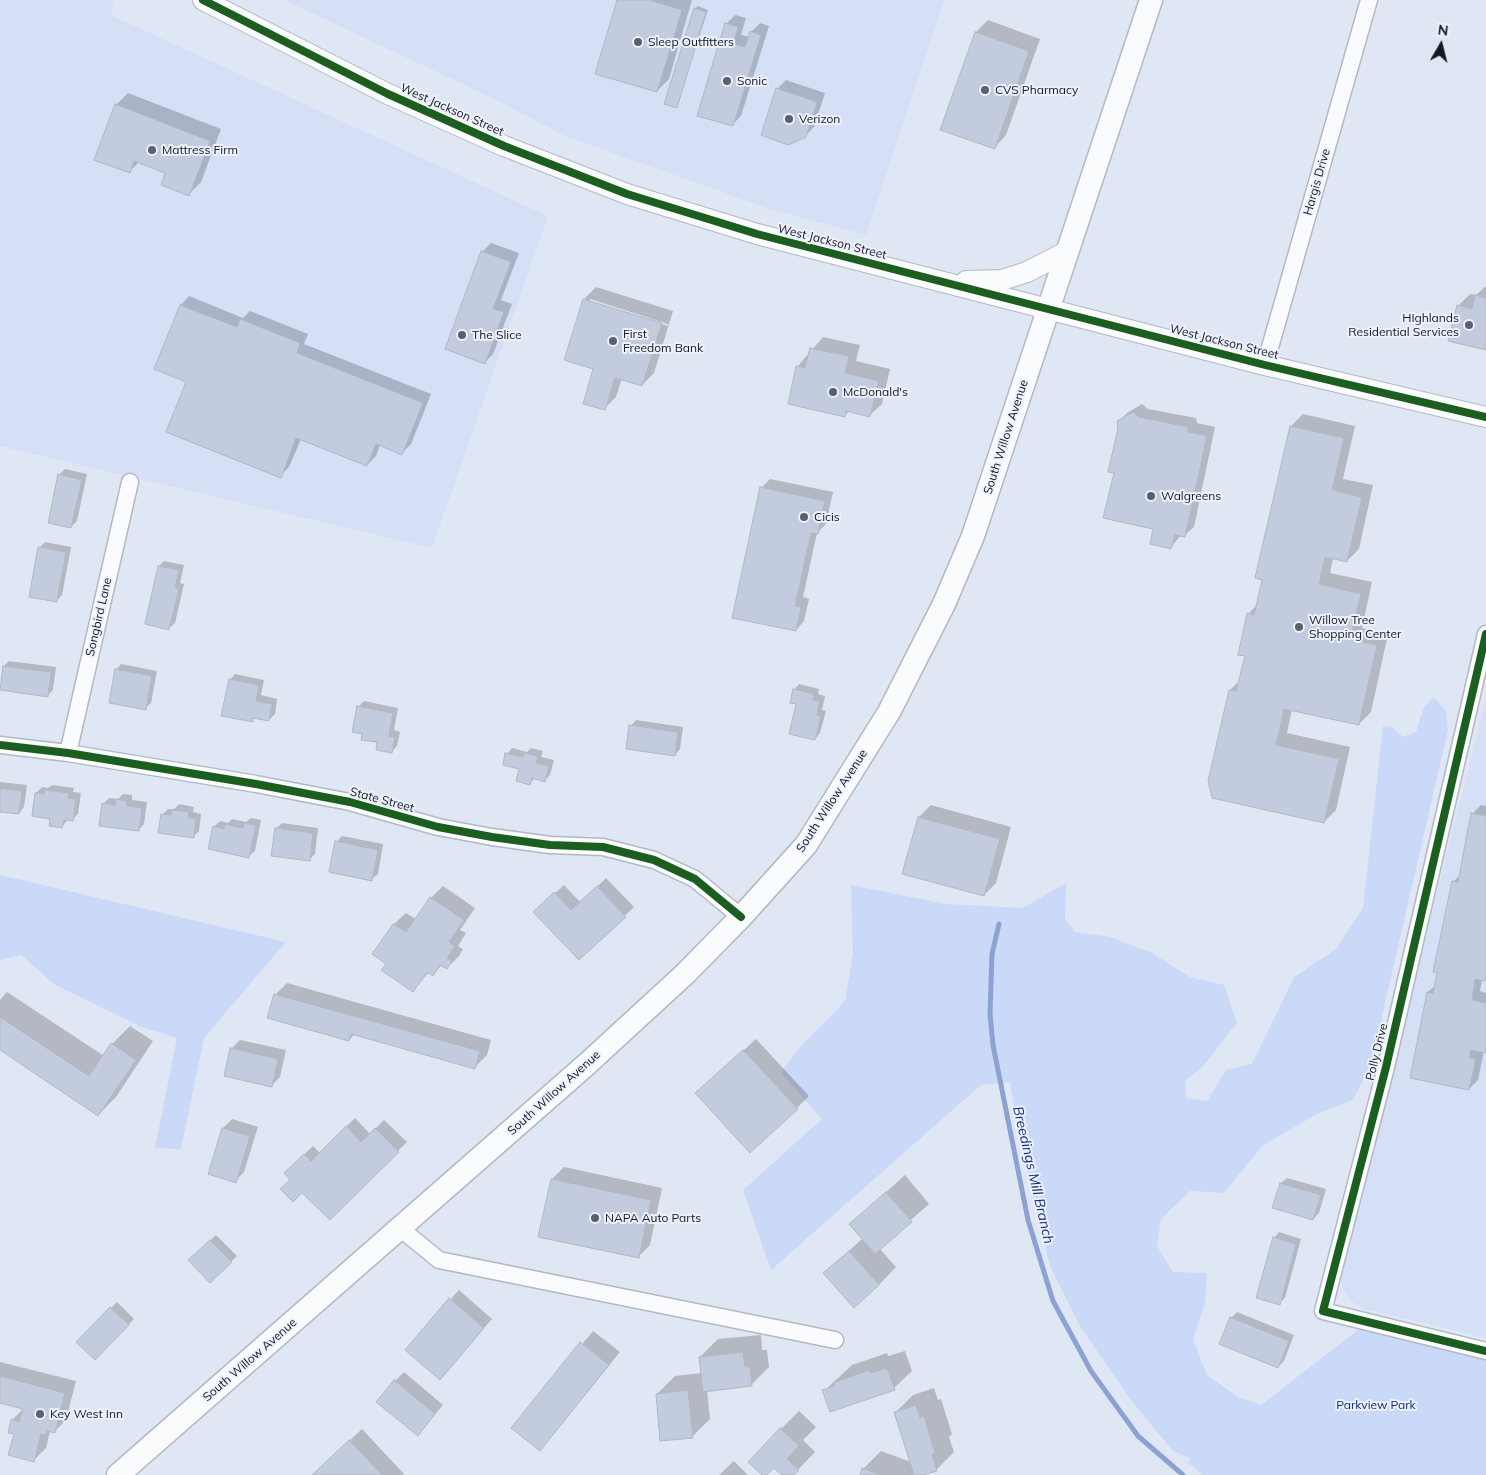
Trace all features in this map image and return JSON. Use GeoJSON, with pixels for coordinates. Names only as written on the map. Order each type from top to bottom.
{"type":"FeatureCollection","features":[{"type":"Feature","properties":{"kind":"main road","name":"South Willow Avenue"},"geometry":{"type":"LineString","coordinates":[[118,1475],[401,1229],[656,1000],[741,917],[806,845],[890,712],[944,604],[973,536],[1151,0]]}},
{"type":"Feature","properties":{"kind":"street","name":"West Jackson Street"},"geometry":{"type":"LineString","coordinates":[[203,0],[388,94],[504,146],[627,194],[757,234],[1265,364],[1486,417]]}},
{"type":"Feature","properties":{"kind":"street","name":"Hargis Drive"},"geometry":{"type":"LineString","coordinates":[[1265,364],[1369,0]]}},
{"type":"Feature","properties":{"kind":"street"},"geometry":{"type":"LineString","coordinates":[[942,281],[1002,280],[1027,272],[1068,251]]}},
{"type":"Feature","properties":{"kind":"street","name":"Songbird Lane"},"geometry":{"type":"LineString","coordinates":[[68,753],[130,482]]}},
{"type":"Feature","properties":{"kind":"street","name":"Polly Drive"},"geometry":{"type":"LineString","coordinates":[[1486,634],[1386,1066],[1323,1311],[1486,1351]]}},
{"type":"Feature","properties":{"kind":"street","name":"State Street"},"geometry":{"type":"LineString","coordinates":[[0,745],[68,753],[342,801],[438,827],[492,837],[550,845],[603,847],[654,860],[695,879],[741,917]]}},
{"type":"Feature","properties":{"kind":"street"},"geometry":{"type":"LineString","coordinates":[[401,1229],[439,1260],[835,1340]]}},
{"type":"Feature","properties":{"kind":"shaded area"},"geometry":{"type":"Polygon","coordinates":[[[0,0],[114,0],[111,15],[548,216],[432,548],[0,446],[0,0]]]}},
{"type":"Feature","properties":{"kind":"shaded area"},"geometry":{"type":"Polygon","coordinates":[[[284,0],[944,0],[866,235],[770,209],[565,136],[494,99],[284,0]]]}},
{"type":"Feature","properties":{"kind":"shaded area"},"geometry":{"type":"Polygon","coordinates":[[[1486,699],[1486,1338],[1364,1309],[1354,1303],[1345,1293],[1341,1283],[1342,1267],[1486,699]]]}},
{"type":"Feature","properties":{"kind":"green space","name":"Parkview Park"},"geometry":{"type":"Polygon","coordinates":[[[1434,697],[1446,711],[1448,730],[1371,1064],[1353,1100],[1317,1114],[1262,1146],[1224,1193],[1190,1191],[1161,1219],[1157,1246],[1173,1272],[1207,1273],[1205,1303],[1193,1339],[1207,1375],[1238,1397],[1261,1405],[1359,1329],[1486,1360],[1486,1475],[1203,1475],[1187,1462],[1191,1459],[1173,1451],[1130,1399],[1080,1326],[1050,1266],[1019,1138],[1010,1082],[981,1085],[771,1270],[743,1190],[822,1119],[781,1073],[798,1049],[845,1001],[853,953],[851,885],[946,904],[1023,908],[1066,883],[1065,919],[1075,932],[1110,937],[1152,953],[1190,977],[1224,985],[1237,1023],[1204,1065],[1185,1081],[1186,1098],[1207,1101],[1226,1070],[1252,1064],[1294,977],[1336,949],[1363,908],[1383,726],[1392,727],[1403,737],[1416,732],[1424,707],[1434,697]]]}},
{"type":"Feature","properties":{"kind":"green space"},"geometry":{"type":"Polygon","coordinates":[[[0,875],[286,942],[204,1038],[181,1149],[155,1148],[177,1038],[142,1027],[55,985],[21,955],[0,960],[0,875]]]}},
{"type":"Feature","properties":{"kind":"building","name":"Sleep Outfitters"},"geometry":{"type":"Polygon","coordinates":[[[617,0],[649,0],[682,10],[657,92],[595,74],[617,0]]]}},
{"type":"Feature","properties":{"kind":"building"},"geometry":{"type":"Polygon","coordinates":[[[694,8],[706,12],[677,108],[664,104],[694,8]]]}},
{"type":"Feature","properties":{"kind":"building","name":"Sonic"},"geometry":{"type":"Polygon","coordinates":[[[725,23],[738,27],[733,44],[745,47],[750,31],[761,35],[733,126],[697,116],[725,23]]]}},
{"type":"Feature","properties":{"kind":"building","name":"CVS Pharmacy"},"geometry":{"type":"Polygon","coordinates":[[[975,32],[1029,51],[995,149],[940,130],[975,32]]]}},
{"type":"Feature","properties":{"kind":"building","name":"Verizon"},"geometry":{"type":"Polygon","coordinates":[[[776,88],[817,102],[806,137],[788,145],[761,135],[776,88]]]}},
{"type":"Feature","properties":{"kind":"building","name":"Mattress Firm"},"geometry":{"type":"Polygon","coordinates":[[[115,104],[210,141],[189,196],[161,185],[165,173],[134,161],[130,173],[94,160],[115,104]]]}},
{"type":"Feature","properties":{"kind":"building"},"geometry":{"type":"Polygon","coordinates":[[[481,251],[511,262],[493,309],[504,312],[485,364],[445,349],[481,251]]]}},
{"type":"Feature","properties":{"kind":"building","name":"HIghlands Residential Services"},"geometry":{"type":"Polygon","coordinates":[[[1475,295],[1486,298],[1486,350],[1448,341],[1457,305],[1472,309],[1475,295]]]}},
{"type":"Feature","properties":{"kind":"building","name":"First Freedom Bank"},"geometry":{"type":"Polygon","coordinates":[[[583,299],[662,323],[642,386],[615,378],[605,410],[583,404],[593,369],[564,360],[583,299]]]}},
{"type":"Feature","properties":{"kind":"building"},"geometry":{"type":"Polygon","coordinates":[[[180,305],[237,327],[240,319],[300,343],[297,353],[423,403],[402,455],[376,444],[367,466],[296,438],[281,478],[166,432],[186,382],[154,369],[180,305]]]}},
{"type":"Feature","properties":{"kind":"building","name":"McDonald's"},"geometry":{"type":"Polygon","coordinates":[[[810,348],[849,356],[845,373],[879,381],[870,417],[846,411],[845,417],[788,404],[796,366],[805,368],[810,348]]]}},
{"type":"Feature","properties":{"kind":"building","name":"Walgreens"},"geometry":{"type":"Polygon","coordinates":[[[1133,412],[1139,417],[1188,427],[1188,432],[1207,436],[1185,537],[1175,535],[1171,549],[1150,544],[1153,529],[1103,518],[1114,473],[1108,472],[1118,428],[1117,421],[1133,412]]]}},
{"type":"Feature","properties":{"kind":"building","name":"Willow Tree Shopping Center"},"geometry":{"type":"Polygon","coordinates":[[[1290,426],[1344,438],[1332,490],[1362,497],[1347,562],[1325,557],[1319,584],[1361,594],[1350,639],[1377,645],[1359,725],[1284,709],[1276,745],[1339,759],[1324,823],[1212,798],[1208,781],[1229,690],[1236,691],[1245,656],[1238,655],[1247,613],[1254,615],[1262,580],[1255,578],[1290,426]]]}},
{"type":"Feature","properties":{"kind":"building"},"geometry":{"type":"Polygon","coordinates":[[[58,474],[82,480],[71,528],[48,523],[58,474]]]}},
{"type":"Feature","properties":{"kind":"building"},"geometry":{"type":"Polygon","coordinates":[[[760,487],[825,501],[818,534],[811,533],[795,606],[801,607],[796,631],[732,618],[760,487]]]}},
{"type":"Feature","properties":{"kind":"building"},"geometry":{"type":"Polygon","coordinates":[[[38,547],[66,552],[57,602],[29,597],[38,547]]]}},
{"type":"Feature","properties":{"kind":"building"},"geometry":{"type":"Polygon","coordinates":[[[158,566],[179,570],[175,588],[179,589],[169,630],[145,624],[158,566]]]}},
{"type":"Feature","properties":{"kind":"building"},"geometry":{"type":"Polygon","coordinates":[[[3,666],[51,672],[48,697],[0,690],[3,666]]]}},
{"type":"Feature","properties":{"kind":"building"},"geometry":{"type":"Polygon","coordinates":[[[115,669],[152,676],[146,710],[109,703],[115,669]]]}},
{"type":"Feature","properties":{"kind":"building"},"geometry":{"type":"Polygon","coordinates":[[[229,679],[259,685],[256,701],[272,704],[269,721],[253,718],[253,722],[221,716],[229,679]]]}},
{"type":"Feature","properties":{"kind":"building"},"geometry":{"type":"Polygon","coordinates":[[[793,689],[814,694],[813,700],[820,701],[817,715],[821,716],[815,740],[789,734],[796,704],[790,703],[793,689]]]}},
{"type":"Feature","properties":{"kind":"building"},"geometry":{"type":"Polygon","coordinates":[[[357,706],[393,713],[389,736],[395,737],[392,753],[376,750],[377,742],[361,740],[362,734],[352,732],[357,706]]]}},
{"type":"Feature","properties":{"kind":"building"},"geometry":{"type":"Polygon","coordinates":[[[629,725],[678,732],[675,756],[626,749],[629,725]]]}},
{"type":"Feature","properties":{"kind":"building"},"geometry":{"type":"Polygon","coordinates":[[[505,753],[523,757],[524,753],[538,756],[536,763],[549,766],[545,782],[532,778],[530,785],[516,781],[519,769],[503,765],[505,753]]]}},
{"type":"Feature","properties":{"kind":"building"},"geometry":{"type":"Polygon","coordinates":[[[0,788],[22,791],[19,814],[0,812],[0,788]]]}},
{"type":"Feature","properties":{"kind":"building"},"geometry":{"type":"Polygon","coordinates":[[[45,790],[69,793],[68,798],[76,799],[73,821],[64,820],[62,828],[49,826],[50,819],[32,816],[35,793],[44,794],[45,790]]]}},
{"type":"Feature","properties":{"kind":"building"},"geometry":{"type":"Polygon","coordinates":[[[116,799],[127,801],[127,806],[142,808],[139,831],[99,826],[102,803],[115,805],[116,799]]]}},
{"type":"Feature","properties":{"kind":"building"},"geometry":{"type":"Polygon","coordinates":[[[172,810],[189,812],[188,818],[196,819],[194,838],[158,833],[161,814],[171,815],[172,810]]]}},
{"type":"Feature","properties":{"kind":"building"},"geometry":{"type":"Polygon","coordinates":[[[1471,813],[1486,816],[1486,974],[1485,981],[1475,979],[1472,1000],[1486,1003],[1486,1053],[1471,1050],[1470,1058],[1476,1059],[1469,1090],[1410,1078],[1427,992],[1433,993],[1437,973],[1433,972],[1452,881],[1458,882],[1471,813]]]}},
{"type":"Feature","properties":{"kind":"building"},"geometry":{"type":"Polygon","coordinates":[[[918,817],[1000,839],[984,896],[902,874],[918,817]]]}},
{"type":"Feature","properties":{"kind":"building"},"geometry":{"type":"Polygon","coordinates":[[[244,823],[256,825],[249,858],[208,849],[213,826],[224,829],[225,824],[243,828],[244,823]]]}},
{"type":"Feature","properties":{"kind":"building"},"geometry":{"type":"Polygon","coordinates":[[[275,828],[313,833],[310,861],[271,856],[275,828]]]}},
{"type":"Feature","properties":{"kind":"building"},"geometry":{"type":"Polygon","coordinates":[[[335,841],[378,850],[372,881],[329,872],[335,841]]]}},
{"type":"Feature","properties":{"kind":"building"},"geometry":{"type":"Polygon","coordinates":[[[597,886],[626,917],[579,960],[533,912],[554,892],[571,910],[597,886]]]}},
{"type":"Feature","properties":{"kind":"building"},"geometry":{"type":"Polygon","coordinates":[[[430,897],[464,920],[449,942],[455,946],[447,958],[452,961],[447,969],[440,965],[433,976],[427,972],[413,992],[381,970],[386,964],[372,954],[393,924],[406,932],[430,897]]]}},
{"type":"Feature","properties":{"kind":"building"},"geometry":{"type":"Polygon","coordinates":[[[274,994],[480,1051],[475,1069],[351,1034],[349,1041],[267,1018],[274,994]]]}},
{"type":"Feature","properties":{"kind":"building"},"geometry":{"type":"Polygon","coordinates":[[[0,1017],[89,1076],[111,1043],[136,1060],[98,1116],[0,1050],[0,1017]]]}},
{"type":"Feature","properties":{"kind":"building"},"geometry":{"type":"Polygon","coordinates":[[[230,1048],[278,1059],[272,1087],[224,1076],[230,1048]]]}},
{"type":"Feature","properties":{"kind":"building"},"geometry":{"type":"Polygon","coordinates":[[[743,1050],[798,1109],[750,1153],[695,1093],[743,1050]]]}},
{"type":"Feature","properties":{"kind":"building"},"geometry":{"type":"Polygon","coordinates":[[[346,1126],[361,1142],[375,1128],[399,1152],[330,1220],[302,1193],[293,1202],[280,1189],[290,1180],[284,1173],[304,1154],[311,1161],[346,1126]]]}},
{"type":"Feature","properties":{"kind":"building"},"geometry":{"type":"Polygon","coordinates":[[[222,1128],[250,1136],[236,1183],[208,1174],[222,1128]]]}},
{"type":"Feature","properties":{"kind":"building","name":"NAPA Auto Parts"},"geometry":{"type":"Polygon","coordinates":[[[551,1179],[651,1200],[639,1258],[538,1237],[551,1179]]]}},
{"type":"Feature","properties":{"kind":"building"},"geometry":{"type":"Polygon","coordinates":[[[1280,1183],[1321,1195],[1313,1220],[1272,1208],[1280,1183]]]}},
{"type":"Feature","properties":{"kind":"building"},"geometry":{"type":"Polygon","coordinates":[[[886,1192],[912,1222],[875,1254],[849,1224],[886,1192]]]}},
{"type":"Feature","properties":{"kind":"building"},"geometry":{"type":"Polygon","coordinates":[[[1273,1237],[1296,1244],[1280,1305],[1256,1298],[1273,1237]]]}},
{"type":"Feature","properties":{"kind":"building"},"geometry":{"type":"Polygon","coordinates":[[[210,1240],[232,1262],[210,1283],[188,1260],[210,1240]]]}},
{"type":"Feature","properties":{"kind":"building"},"geometry":{"type":"Polygon","coordinates":[[[849,1251],[879,1285],[854,1308],[823,1273],[849,1251]]]}},
{"type":"Feature","properties":{"kind":"building"},"geometry":{"type":"Polygon","coordinates":[[[449,1298],[484,1328],[440,1380],[405,1350],[449,1298]]]}},
{"type":"Feature","properties":{"kind":"building"},"geometry":{"type":"Polygon","coordinates":[[[110,1307],[129,1325],[95,1360],[76,1342],[110,1307]]]}},
{"type":"Feature","properties":{"kind":"building"},"geometry":{"type":"Polygon","coordinates":[[[1230,1317],[1289,1341],[1278,1368],[1219,1344],[1230,1317]]]}},
{"type":"Feature","properties":{"kind":"building"},"geometry":{"type":"Polygon","coordinates":[[[580,1342],[609,1365],[540,1451],[511,1428],[580,1342]]]}},
{"type":"Feature","properties":{"kind":"building"},"geometry":{"type":"Polygon","coordinates":[[[743,1352],[745,1367],[750,1367],[752,1386],[703,1392],[699,1357],[743,1352]]]}},
{"type":"Feature","properties":{"kind":"building"},"geometry":{"type":"Polygon","coordinates":[[[887,1368],[895,1390],[830,1412],[822,1390],[834,1386],[833,1383],[869,1370],[870,1373],[887,1368]]]}},
{"type":"Feature","properties":{"kind":"building","name":"Key West Inn"},"geometry":{"type":"Polygon","coordinates":[[[0,1376],[65,1393],[55,1433],[47,1431],[46,1435],[41,1434],[34,1462],[8,1455],[14,1434],[8,1433],[11,1419],[19,1422],[23,1409],[0,1403],[0,1376]]]}},
{"type":"Feature","properties":{"kind":"building"},"geometry":{"type":"Polygon","coordinates":[[[394,1380],[435,1414],[418,1436],[376,1402],[394,1380]]]}},
{"type":"Feature","properties":{"kind":"building"},"geometry":{"type":"Polygon","coordinates":[[[688,1390],[693,1438],[660,1441],[656,1394],[688,1390]]]}},
{"type":"Feature","properties":{"kind":"building"},"geometry":{"type":"Polygon","coordinates":[[[916,1405],[920,1418],[924,1416],[935,1453],[932,1454],[937,1471],[923,1475],[914,1475],[894,1412],[916,1405]]]}},
{"type":"Feature","properties":{"kind":"building"},"geometry":{"type":"Polygon","coordinates":[[[780,1428],[799,1446],[787,1459],[799,1470],[794,1475],[782,1475],[774,1468],[767,1475],[762,1475],[748,1462],[780,1428]]]}},
{"type":"Feature","properties":{"kind":"building"},"geometry":{"type":"Polygon","coordinates":[[[349,1440],[382,1475],[312,1475],[349,1440]]]}},
{"type":"Feature","properties":{"kind":"building"},"geometry":{"type":"Polygon","coordinates":[[[862,1468],[881,1475],[860,1475],[862,1468]]]}},
{"type":"Feature","properties":{"kind":"waterway","name":"Breedings Mill Branch"},"geometry":{"type":"LineString","coordinates":[[999,924],[992,954],[990,1014],[993,1045],[1028,1220],[1053,1301],[1091,1371],[1138,1436],[1183,1475]]}},
{"type":"Feature","properties":{"kind":"cycle path"},"geometry":{"type":"LineString","coordinates":[[203,0],[388,94],[504,146],[627,194],[757,234],[1265,365],[1486,417]]}},
{"type":"Feature","properties":{"kind":"cycle path"},"geometry":{"type":"LineString","coordinates":[[1486,634],[1386,1067],[1323,1311],[1486,1351]]}},
{"type":"Feature","properties":{"kind":"cycle path"},"geometry":{"type":"LineString","coordinates":[[0,745],[68,753],[256,784],[350,802],[438,827],[492,837],[550,845],[603,847],[654,860],[695,879],[741,917]]}},
{"type":"Feature","properties":{"kind":"place","name":"Sleep Outfitters"},"geometry":{"type":"Point","coordinates":[638,42]}},
{"type":"Feature","properties":{"kind":"place","name":"Sonic"},"geometry":{"type":"Point","coordinates":[727,81]}},
{"type":"Feature","properties":{"kind":"place","name":"CVS Pharmacy"},"geometry":{"type":"Point","coordinates":[985,90]}},
{"type":"Feature","properties":{"kind":"place","name":"Verizon"},"geometry":{"type":"Point","coordinates":[789,119]}},
{"type":"Feature","properties":{"kind":"place","name":"Mattress Firm"},"geometry":{"type":"Point","coordinates":[152,150]}},
{"type":"Feature","properties":{"kind":"place","name":"HIghlands Residential Services"},"geometry":{"type":"Point","coordinates":[1469,325]}},
{"type":"Feature","properties":{"kind":"place","name":"The Slice"},"geometry":{"type":"Point","coordinates":[462,335]}},
{"type":"Feature","properties":{"kind":"place","name":"First Freedom Bank"},"geometry":{"type":"Point","coordinates":[613,341]}},
{"type":"Feature","properties":{"kind":"place","name":"McDonald's"},"geometry":{"type":"Point","coordinates":[833,392]}},
{"type":"Feature","properties":{"kind":"place","name":"Walgreens"},"geometry":{"type":"Point","coordinates":[1151,496]}},
{"type":"Feature","properties":{"kind":"place","name":"Cicis"},"geometry":{"type":"Point","coordinates":[804,517]}},
{"type":"Feature","properties":{"kind":"place","name":"Willow Tree Shopping Center"},"geometry":{"type":"Point","coordinates":[1299,627]}},
{"type":"Feature","properties":{"kind":"place","name":"NAPA Auto Parts"},"geometry":{"type":"Point","coordinates":[595,1218]}},
{"type":"Feature","properties":{"kind":"place","name":"Key West Inn"},"geometry":{"type":"Point","coordinates":[40,1414]}}]}
